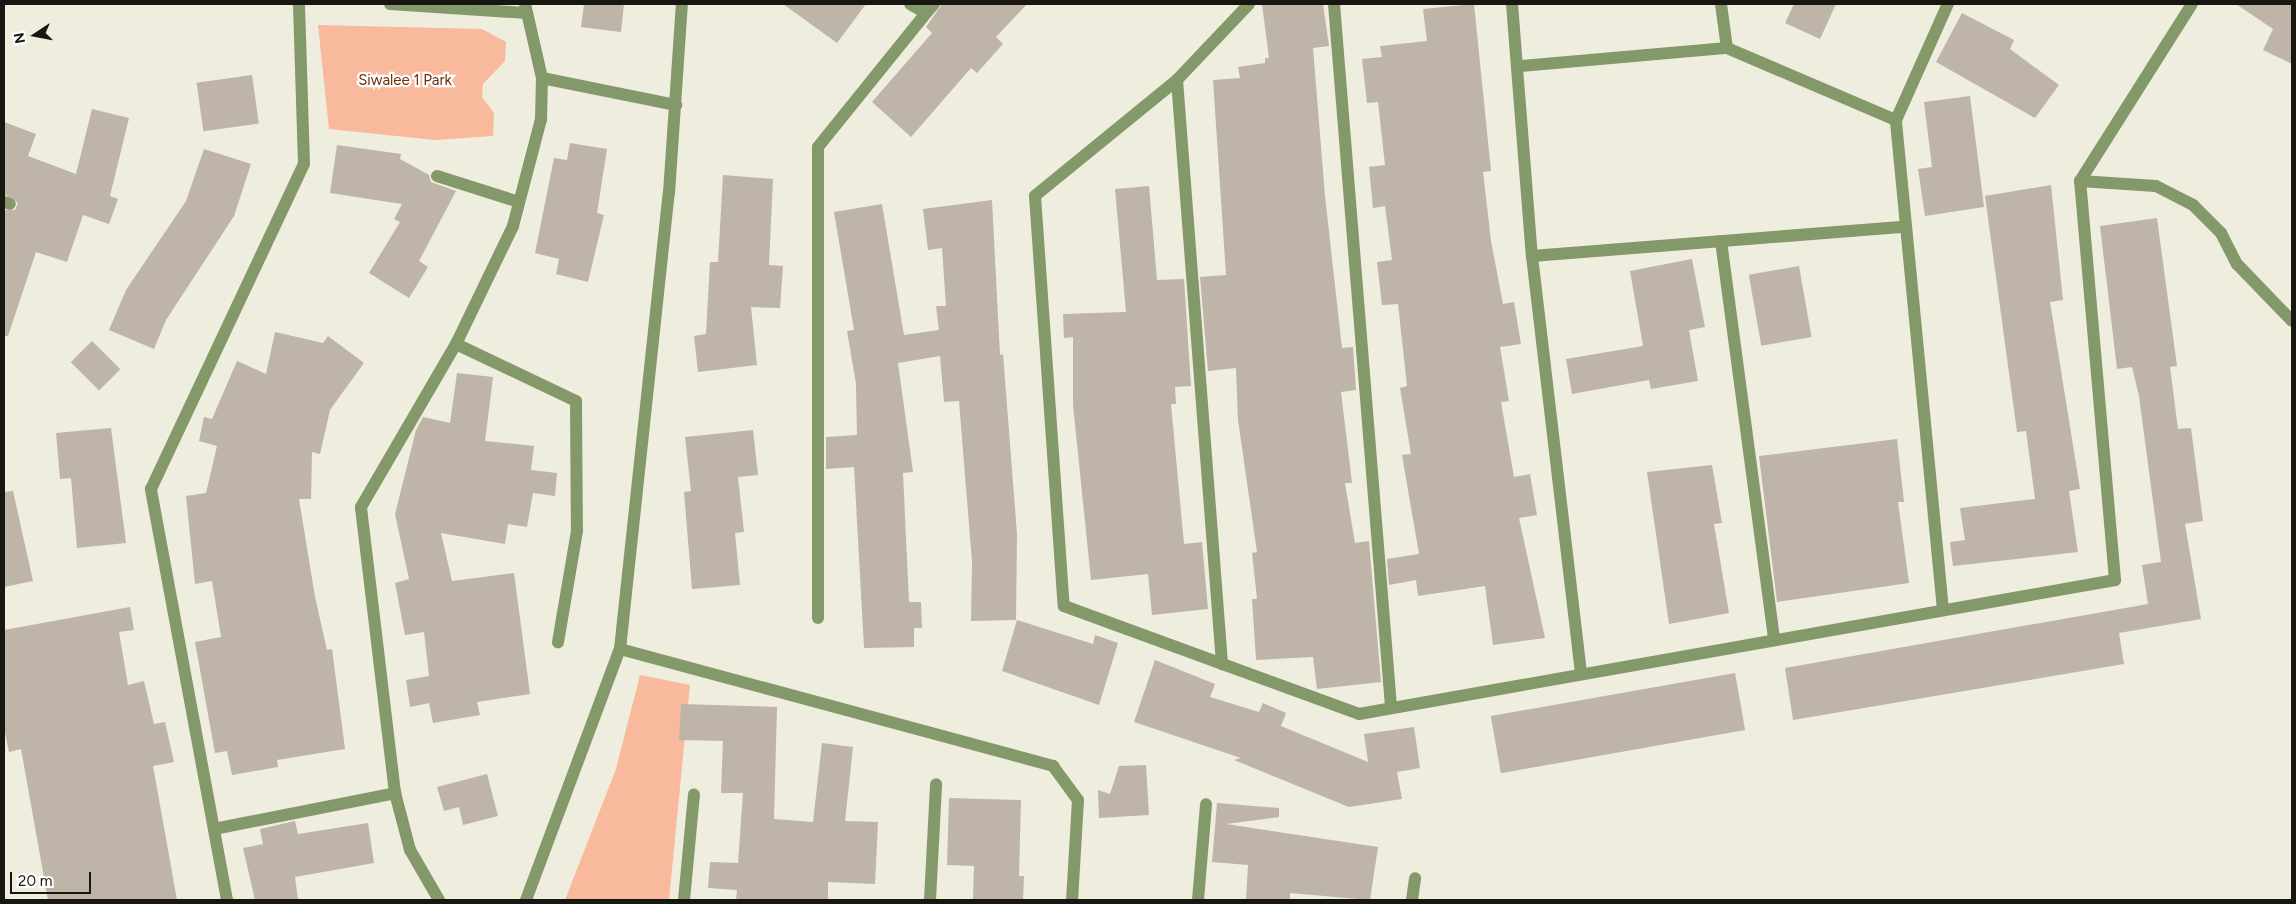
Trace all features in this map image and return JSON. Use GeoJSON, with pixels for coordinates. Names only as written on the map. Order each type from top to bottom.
{"type":"FeatureCollection","features":[{"type":"Feature","properties":{"kind":"street"},"geometry":{"type":"LineString","coordinates":[[227,900],[151,489],[304,164],[298,4]]}},
{"type":"Feature","properties":{"kind":"street"},"geometry":{"type":"LineString","coordinates":[[390,4],[524,9],[542,78],[541,119],[513,226],[456,344],[361,507],[395,793],[410,850],[439,900]]}},
{"type":"Feature","properties":{"kind":"street"},"geometry":{"type":"LineString","coordinates":[[526,900],[620,650],[676,105],[682,4]]}},
{"type":"Feature","properties":{"kind":"street"},"geometry":{"type":"LineString","coordinates":[[818,618],[818,147],[930,8],[910,4]]}},
{"type":"Feature","properties":{"kind":"street"},"geometry":{"type":"LineString","coordinates":[[1249,4],[1177,80],[1035,196],[1064,606],[1359,714],[1391,706],[2115,580],[2080,181],[2192,4]]}},
{"type":"Feature","properties":{"kind":"street"},"geometry":{"type":"LineString","coordinates":[[1334,4],[1391,706]]}},
{"type":"Feature","properties":{"kind":"street"},"geometry":{"type":"LineString","coordinates":[[1512,4],[1520,66],[1532,256],[1581,673]]}},
{"type":"Feature","properties":{"kind":"street"},"geometry":{"type":"LineString","coordinates":[[1722,4],[1727,48]]}},
{"type":"Feature","properties":{"kind":"street"},"geometry":{"type":"LineString","coordinates":[[1943,610],[1904,227],[1896,120],[1948,4]]}},
{"type":"Feature","properties":{"kind":"street"},"geometry":{"type":"LineString","coordinates":[[1520,66],[1727,48],[1896,120]]}},
{"type":"Feature","properties":{"kind":"street"},"geometry":{"type":"LineString","coordinates":[[542,78],[676,105]]}},
{"type":"Feature","properties":{"kind":"street"},"geometry":{"type":"LineString","coordinates":[[1177,80],[1222,664]]}},
{"type":"Feature","properties":{"kind":"street"},"geometry":{"type":"LineString","coordinates":[[437,176],[518,202]]}},
{"type":"Feature","properties":{"kind":"street"},"geometry":{"type":"LineString","coordinates":[[2080,181],[2156,186],[2194,205],[2221,232],[2237,264],[2292,321]]}},
{"type":"Feature","properties":{"kind":"street"},"geometry":{"type":"LineString","coordinates":[[1532,256],[1904,227]]}},
{"type":"Feature","properties":{"kind":"street"},"geometry":{"type":"LineString","coordinates":[[1721,241],[1774,639]]}},
{"type":"Feature","properties":{"kind":"street"},"geometry":{"type":"LineString","coordinates":[[456,344],[576,402],[577,531],[558,642]]}},
{"type":"Feature","properties":{"kind":"street"},"geometry":{"type":"LineString","coordinates":[[620,650],[1053,766],[1078,800],[1072,900]]}},
{"type":"Feature","properties":{"kind":"street"},"geometry":{"type":"LineString","coordinates":[[930,900],[936,784]]}},
{"type":"Feature","properties":{"kind":"street"},"geometry":{"type":"LineString","coordinates":[[214,828],[395,793]]}},
{"type":"Feature","properties":{"kind":"street"},"geometry":{"type":"LineString","coordinates":[[684,900],[694,794]]}},
{"type":"Feature","properties":{"kind":"street"},"geometry":{"type":"LineString","coordinates":[[1198,900],[1206,804]]}},
{"type":"Feature","properties":{"kind":"street"},"geometry":{"type":"LineString","coordinates":[[1412,900],[1415,878]]}},
{"type":"Feature","properties":{"kind":"green space","name":"Siwalee 1 Park"},"geometry":{"type":"Polygon","coordinates":[[[318,25],[482,29],[506,42],[505,61],[483,84],[482,97],[494,113],[493,136],[435,140],[329,129],[318,25]]]}},
{"type":"Feature","properties":{"kind":"green space"},"geometry":{"type":"Polygon","coordinates":[[[640,675],[690,685],[669,900],[565,900],[616,769],[640,675]]]}},
{"type":"Feature","properties":{"kind":"building"},"geometry":{"type":"Polygon","coordinates":[[[584,4],[624,4],[621,32],[581,27],[584,4]]]}},
{"type":"Feature","properties":{"kind":"building"},"geometry":{"type":"Polygon","coordinates":[[[783,4],[866,4],[837,43],[783,4]]]}},
{"type":"Feature","properties":{"kind":"building"},"geometry":{"type":"Polygon","coordinates":[[[942,4],[1027,4],[996,37],[1003,44],[977,73],[971,68],[911,137],[872,102],[932,33],[926,27],[942,4]]]}},
{"type":"Feature","properties":{"kind":"building"},"geometry":{"type":"Polygon","coordinates":[[[1262,4],[1323,4],[1329,46],[1313,48],[1325,196],[1342,348],[1353,347],[1356,390],[1341,392],[1352,483],[1345,483],[1355,543],[1369,541],[1381,682],[1317,689],[1313,657],[1256,660],[1252,599],[1257,599],[1252,553],[1257,552],[1238,420],[1236,368],[1208,371],[1200,277],[1226,275],[1213,80],[1240,78],[1238,67],[1265,63],[1265,58],[1269,58],[1262,4]]]}},
{"type":"Feature","properties":{"kind":"building"},"geometry":{"type":"Polygon","coordinates":[[[1474,4],[1491,171],[1483,172],[1491,241],[1503,304],[1514,302],[1521,344],[1500,347],[1509,401],[1501,402],[1514,477],[1530,474],[1537,515],[1519,518],[1545,638],[1493,645],[1485,586],[1418,596],[1416,580],[1389,585],[1387,559],[1419,554],[1402,455],[1411,454],[1400,388],[1407,386],[1398,304],[1382,305],[1377,262],[1392,260],[1385,206],[1373,208],[1369,167],[1385,165],[1378,102],[1367,103],[1362,59],[1382,57],[1380,46],[1427,41],[1423,9],[1474,4]]]}},
{"type":"Feature","properties":{"kind":"building"},"geometry":{"type":"Polygon","coordinates":[[[1794,4],[1836,4],[1820,39],[1785,23],[1794,4]]]}},
{"type":"Feature","properties":{"kind":"building"},"geometry":{"type":"Polygon","coordinates":[[[2236,4],[2292,4],[2292,64],[2263,50],[2273,29],[2236,4]]]}},
{"type":"Feature","properties":{"kind":"building"},"geometry":{"type":"Polygon","coordinates":[[[1962,13],[2014,40],[2010,49],[2059,85],[2035,118],[1936,62],[1962,13]]]}},
{"type":"Feature","properties":{"kind":"building"},"geometry":{"type":"Polygon","coordinates":[[[252,75],[259,124],[203,131],[197,83],[252,75]]]}},
{"type":"Feature","properties":{"kind":"building"},"geometry":{"type":"Polygon","coordinates":[[[1970,96],[1984,207],[1925,216],[1918,169],[1932,167],[1924,102],[1970,96]]]}},
{"type":"Feature","properties":{"kind":"building"},"geometry":{"type":"Polygon","coordinates":[[[92,109],[129,118],[110,196],[118,199],[109,224],[83,215],[67,262],[36,252],[8,336],[4,336],[4,210],[15,210],[18,203],[4,194],[4,122],[36,134],[28,156],[76,174],[92,109]]]}},
{"type":"Feature","properties":{"kind":"building"},"geometry":{"type":"Polygon","coordinates":[[[570,143],[607,149],[597,213],[604,215],[588,282],[556,274],[559,259],[535,253],[554,158],[567,160],[570,143]]]}},
{"type":"Feature","properties":{"kind":"building"},"geometry":{"type":"Polygon","coordinates":[[[337,145],[401,154],[400,159],[429,175],[431,182],[456,191],[419,261],[428,267],[409,298],[369,273],[400,222],[394,219],[402,204],[330,193],[337,145]]]}},
{"type":"Feature","properties":{"kind":"building"},"geometry":{"type":"Polygon","coordinates":[[[204,149],[251,164],[234,216],[166,320],[154,349],[109,330],[126,290],[186,201],[204,149]]]}},
{"type":"Feature","properties":{"kind":"building"},"geometry":{"type":"Polygon","coordinates":[[[723,175],[773,179],[769,265],[783,266],[780,308],[751,307],[757,365],[698,372],[694,336],[706,334],[710,262],[718,262],[723,175]]]}},
{"type":"Feature","properties":{"kind":"building"},"geometry":{"type":"Polygon","coordinates":[[[2051,185],[2063,300],[2050,302],[2080,489],[2069,491],[2078,552],[1953,566],[1950,542],[1965,540],[1960,508],[2035,499],[2026,431],[2017,432],[1985,196],[2051,185]]]}},
{"type":"Feature","properties":{"kind":"building"},"geometry":{"type":"Polygon","coordinates":[[[1149,186],[1157,280],[1184,279],[1191,386],[1175,387],[1176,404],[1171,404],[1184,544],[1202,542],[1208,609],[1152,615],[1148,574],[1091,580],[1073,405],[1073,337],[1064,338],[1063,314],[1126,312],[1115,189],[1149,186]]]}},
{"type":"Feature","properties":{"kind":"building"},"geometry":{"type":"Polygon","coordinates":[[[992,200],[1000,355],[1003,354],[1017,534],[1016,620],[971,621],[972,562],[959,401],[944,402],[940,356],[898,363],[913,472],[903,473],[909,602],[921,602],[922,628],[914,628],[914,647],[864,648],[854,467],[826,469],[826,437],[857,435],[856,384],[847,331],[854,330],[834,212],[882,204],[904,335],[939,330],[936,306],[946,306],[942,248],[928,250],[923,209],[992,200]]]}},
{"type":"Feature","properties":{"kind":"building"},"geometry":{"type":"Polygon","coordinates":[[[2157,218],[2177,366],[2170,367],[2178,429],[2191,428],[2203,521],[2185,524],[2201,619],[2119,633],[2124,664],[1793,720],[1785,668],[2148,604],[2142,565],[2161,562],[2139,396],[2132,367],[2117,369],[2100,226],[2157,218]]]}},
{"type":"Feature","properties":{"kind":"building"},"geometry":{"type":"Polygon","coordinates":[[[1692,259],[1705,327],[1689,330],[1698,381],[1651,389],[1649,380],[1572,394],[1566,359],[1643,346],[1630,271],[1692,259]]]}},
{"type":"Feature","properties":{"kind":"building"},"geometry":{"type":"Polygon","coordinates":[[[1799,266],[1812,337],[1761,346],[1749,275],[1799,266]]]}},
{"type":"Feature","properties":{"kind":"building"},"geometry":{"type":"Polygon","coordinates":[[[275,332],[323,343],[328,336],[364,363],[330,410],[320,454],[312,452],[311,499],[299,499],[315,597],[327,650],[332,649],[345,749],[277,760],[278,767],[232,775],[227,751],[215,753],[195,642],[221,637],[212,581],[195,584],[186,496],[206,493],[217,446],[199,441],[204,417],[212,419],[237,361],[266,374],[275,332]]]}},
{"type":"Feature","properties":{"kind":"building"},"geometry":{"type":"Polygon","coordinates":[[[92,341],[120,369],[99,390],[71,362],[92,341]]]}},
{"type":"Feature","properties":{"kind":"building"},"geometry":{"type":"Polygon","coordinates":[[[457,373],[493,377],[485,441],[534,446],[531,470],[557,473],[555,496],[533,493],[527,527],[508,524],[505,544],[441,533],[452,581],[514,573],[530,694],[477,702],[480,715],[433,723],[429,703],[410,707],[406,680],[429,676],[424,632],[405,635],[395,583],[409,579],[395,514],[416,430],[423,417],[450,423],[457,373]]]}},
{"type":"Feature","properties":{"kind":"building"},"geometry":{"type":"Polygon","coordinates":[[[111,428],[126,543],[77,548],[71,478],[60,479],[56,433],[111,428]]]}},
{"type":"Feature","properties":{"kind":"building"},"geometry":{"type":"Polygon","coordinates":[[[753,430],[758,475],[738,477],[744,532],[735,533],[740,585],[692,589],[684,492],[691,491],[685,437],[753,430]]]}},
{"type":"Feature","properties":{"kind":"building"},"geometry":{"type":"Polygon","coordinates":[[[1897,439],[1904,502],[1898,502],[1909,583],[1777,602],[1759,456],[1897,439]]]}},
{"type":"Feature","properties":{"kind":"building"},"geometry":{"type":"Polygon","coordinates":[[[1712,465],[1722,523],[1714,524],[1729,613],[1669,624],[1647,472],[1712,465]]]}},
{"type":"Feature","properties":{"kind":"building"},"geometry":{"type":"Polygon","coordinates":[[[13,491],[33,581],[4,587],[4,492],[13,491]]]}},
{"type":"Feature","properties":{"kind":"building"},"geometry":{"type":"Polygon","coordinates":[[[130,607],[134,630],[119,632],[128,685],[144,681],[154,724],[165,722],[174,762],[153,766],[177,900],[48,900],[21,749],[9,752],[4,728],[4,630],[130,607]]]}},
{"type":"Feature","properties":{"kind":"building"},"geometry":{"type":"Polygon","coordinates":[[[1017,620],[1093,644],[1095,635],[1118,643],[1099,705],[1002,671],[1017,620]]]}},
{"type":"Feature","properties":{"kind":"building"},"geometry":{"type":"Polygon","coordinates":[[[1155,660],[1215,684],[1210,697],[1259,712],[1263,703],[1286,713],[1281,726],[1368,762],[1364,734],[1414,727],[1420,768],[1397,772],[1402,799],[1349,807],[1234,760],[1241,758],[1134,722],[1155,660]]]}},
{"type":"Feature","properties":{"kind":"building"},"geometry":{"type":"Polygon","coordinates":[[[1735,673],[1745,730],[1501,773],[1491,716],[1735,673]]]}},
{"type":"Feature","properties":{"kind":"building"},"geometry":{"type":"Polygon","coordinates":[[[681,704],[777,707],[774,819],[813,822],[822,743],[853,747],[845,821],[878,822],[875,884],[828,882],[828,900],[736,900],[737,890],[708,888],[710,862],[738,863],[743,793],[721,793],[723,741],[679,740],[681,704]]]}},
{"type":"Feature","properties":{"kind":"building"},"geometry":{"type":"Polygon","coordinates":[[[1146,765],[1149,815],[1099,818],[1098,790],[1110,794],[1119,766],[1146,765]]]}},
{"type":"Feature","properties":{"kind":"building"},"geometry":{"type":"Polygon","coordinates":[[[487,774],[498,816],[463,825],[459,807],[444,811],[437,787],[487,774]]]}},
{"type":"Feature","properties":{"kind":"building"},"geometry":{"type":"Polygon","coordinates":[[[949,798],[1021,800],[1019,876],[1024,876],[1023,900],[973,900],[974,866],[947,865],[949,798]]]}},
{"type":"Feature","properties":{"kind":"building"},"geometry":{"type":"Polygon","coordinates":[[[1217,803],[1279,808],[1279,817],[1226,824],[1378,847],[1370,900],[1290,893],[1290,900],[1246,900],[1248,865],[1212,862],[1217,803]]]}},
{"type":"Feature","properties":{"kind":"building"},"geometry":{"type":"Polygon","coordinates":[[[295,821],[298,834],[368,823],[374,863],[295,877],[298,900],[255,900],[243,848],[263,844],[260,829],[295,821]]]}}]}
